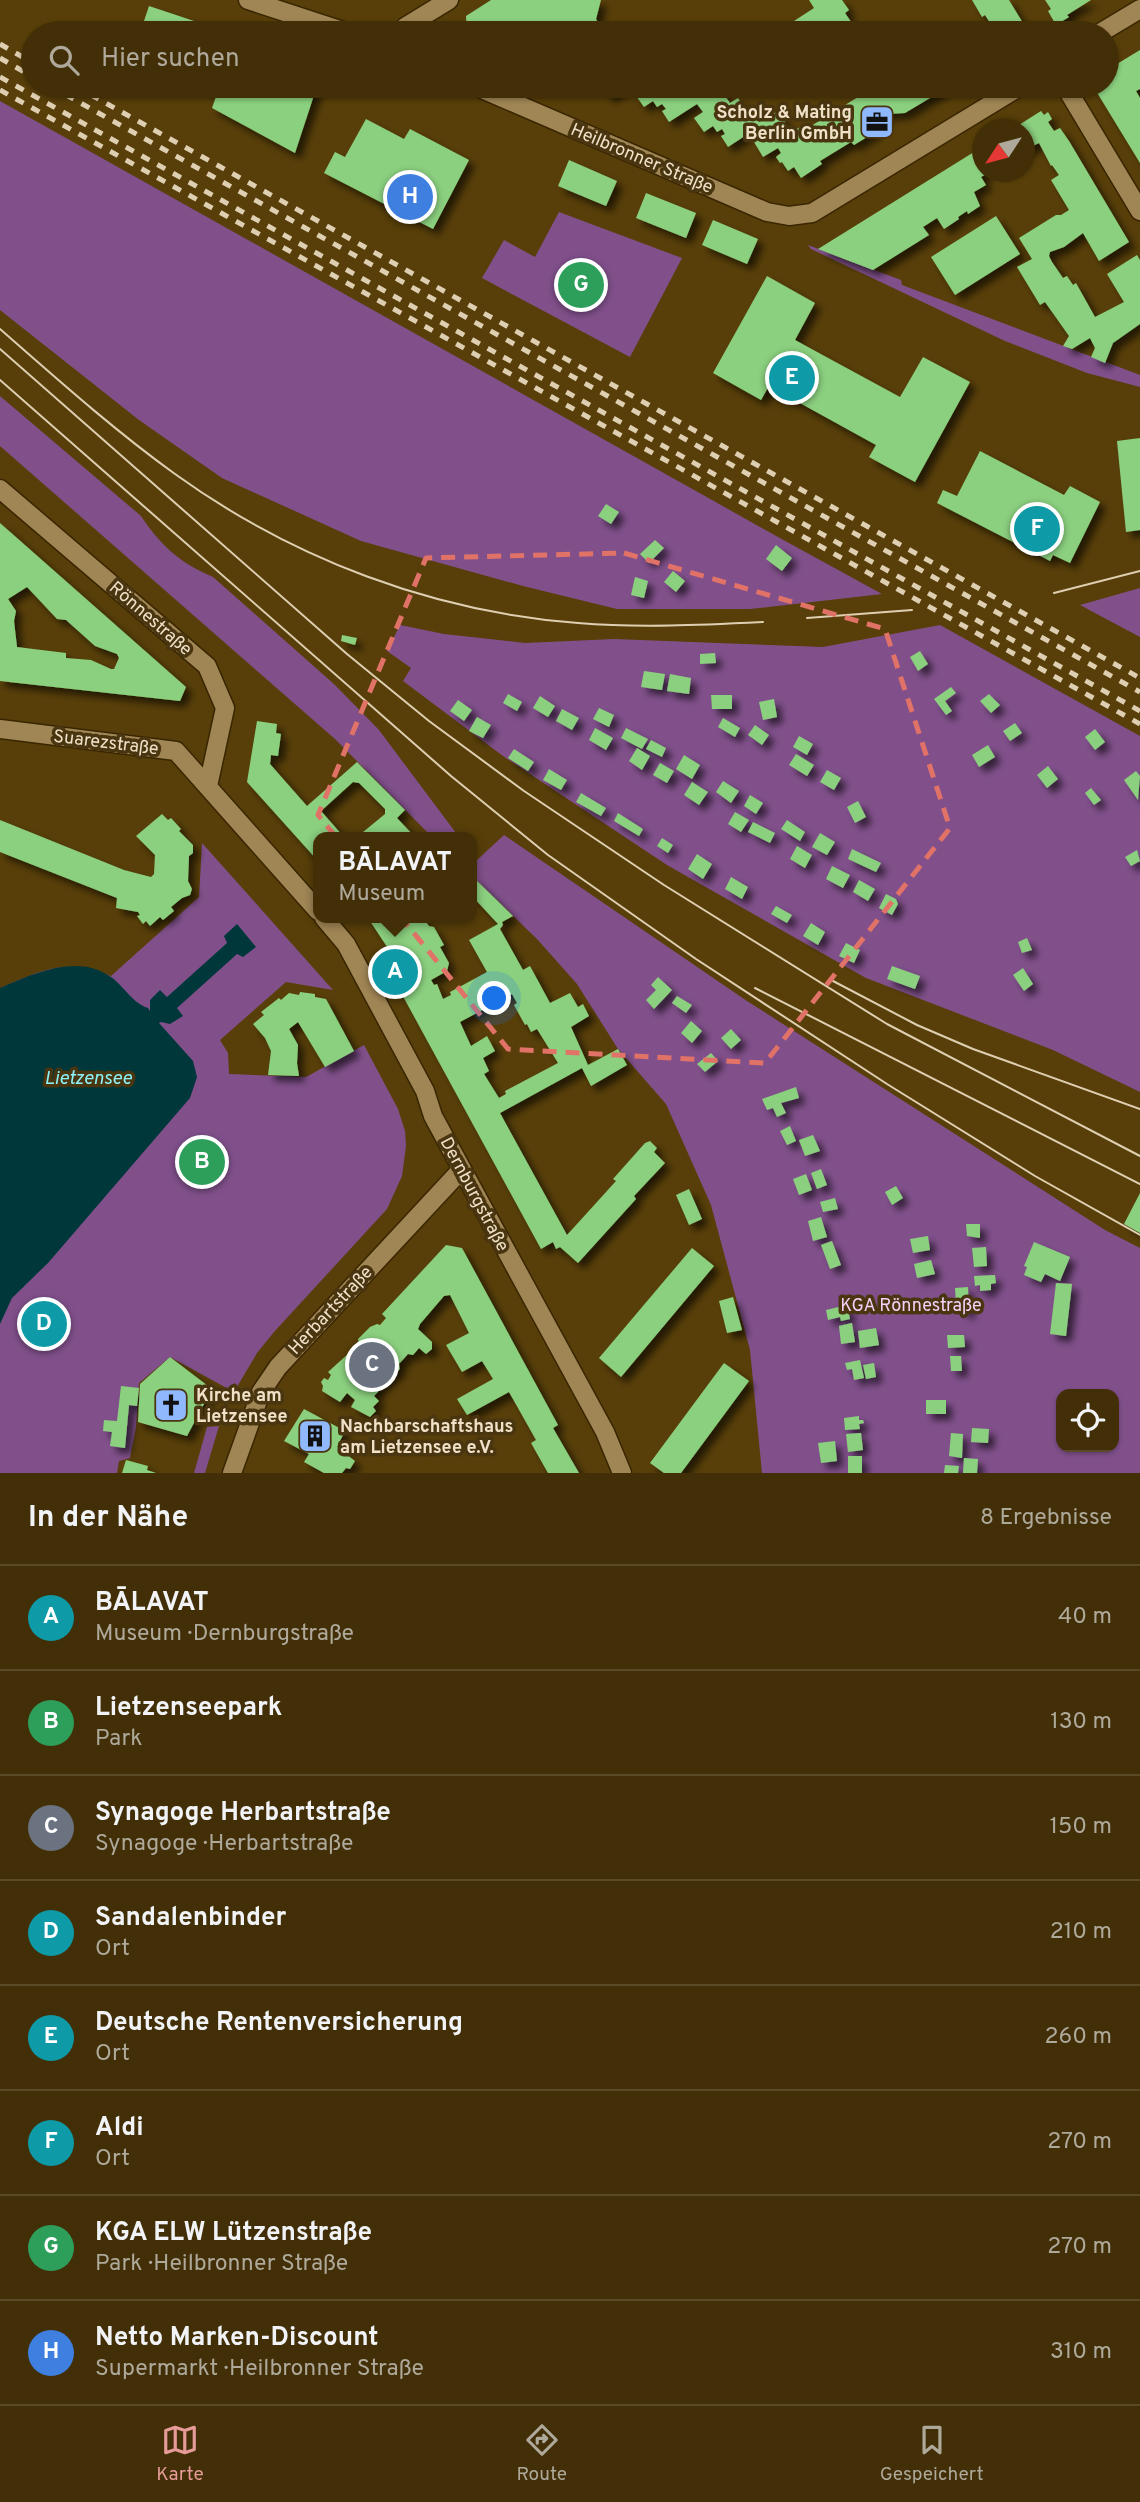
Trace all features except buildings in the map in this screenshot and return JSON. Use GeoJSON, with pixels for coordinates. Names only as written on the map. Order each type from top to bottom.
{"type":"FeatureCollection","features":[{"type":"Feature","properties":{"kind":"street"},"geometry":{"type":"LineString","coordinates":[[248,0],[312,21]]}},
{"type":"Feature","properties":{"kind":"street"},"geometry":{"type":"LineString","coordinates":[[414,21],[449,0]]}},
{"type":"Feature","properties":{"kind":"street"},"geometry":{"type":"LineString","coordinates":[[1119,22],[1140,9]]}},
{"type":"Feature","properties":{"kind":"street","name":"Heilbronner Straße"},"geometry":{"type":"LineString","coordinates":[[503,98],[767,212],[789,216],[812,213],[1001,98]]}},
{"type":"Feature","properties":{"kind":"street"},"geometry":{"type":"LineString","coordinates":[[1072,98],[1140,211]]}},
{"type":"Feature","properties":{"kind":"street","name":"Rönnestraße"},"geometry":{"type":"LineString","coordinates":[[0,489],[207,666],[225,708],[204,782]]}},
{"type":"Feature","properties":{"kind":"street","name":"Suarezstraße"},"geometry":{"type":"LineString","coordinates":[[0,729],[176,751],[204,782]]}},
{"type":"Feature","properties":{"kind":"street"},"geometry":{"type":"LineString","coordinates":[[204,782],[313,905]]}},
{"type":"Feature","properties":{"kind":"street","name":"Dernburgstraße"},"geometry":{"type":"LineString","coordinates":[[328,923],[346,944],[421,1085],[433,1116],[605,1432],[622,1473]]}},
{"type":"Feature","properties":{"kind":"street","name":"Herbartstraße"},"geometry":{"type":"LineString","coordinates":[[232,1473],[261,1392],[278,1367],[462,1169]]}},
{"type":"Feature","properties":{"kind":"highlighted area"},"geometry":{"type":"Polygon","coordinates":[[[624,553],[885,629],[950,828],[765,1063],[508,1049],[318,815],[426,558],[624,553]]]}},
{"type":"Feature","properties":{"kind":"green space"},"geometry":{"type":"Polygon","coordinates":[[[0,101],[882,594],[750,609],[617,609],[361,541],[222,478],[139,420],[0,310],[0,101]]]}},
{"type":"Feature","properties":{"kind":"green space"},"geometry":{"type":"Polygon","coordinates":[[[559,212],[682,258],[630,357],[482,278],[504,240],[535,257],[559,212]]]}},
{"type":"Feature","properties":{"kind":"green space"},"geometry":{"type":"Polygon","coordinates":[[[808,245],[901,280],[902,285],[1140,375],[1140,387],[1087,373],[1005,341],[811,249],[808,245]]]}},
{"type":"Feature","properties":{"kind":"green space"},"geometry":{"type":"Polygon","coordinates":[[[0,396],[141,516],[172,552],[213,577],[335,685],[379,730],[455,832],[427,832],[335,739],[0,446],[0,396]]]}},
{"type":"Feature","properties":{"kind":"green space"},"geometry":{"type":"Polygon","coordinates":[[[1140,588],[1140,637],[1080,605],[1140,588]]]}},
{"type":"Feature","properties":{"kind":"green space"},"geometry":{"type":"Polygon","coordinates":[[[400,625],[444,634],[525,643],[614,639],[823,647],[940,625],[1140,736],[1140,1092],[1053,1050],[866,978],[667,865],[503,756],[403,681],[411,668],[387,651],[400,625]]]}},
{"type":"Feature","properties":{"kind":"green space","name":"KGA Rönnestraße"},"geometry":{"type":"Polygon","coordinates":[[[504,835],[747,1001],[1105,1230],[1140,1248],[1140,1473],[762,1473],[750,1350],[711,1205],[666,1104],[618,1049],[577,984],[537,939],[477,881],[477,860],[504,835]]]}},
{"type":"Feature","properties":{"kind":"green space"},"geometry":{"type":"Polygon","coordinates":[[[202,843],[333,990],[286,982],[220,1040],[228,1053],[229,1074],[306,1077],[364,1045],[398,1109],[405,1131],[402,1176],[387,1209],[274,1332],[257,1353],[234,1392],[170,1357],[139,1383],[136,1427],[130,1458],[119,1461],[117,1473],[0,1473],[0,988],[54,968],[81,967],[111,976],[199,897],[202,843]]]}},
{"type":"Feature","properties":{"kind":"green space"},"geometry":{"type":"Polygon","coordinates":[[[219,1426],[205,1473],[194,1473],[207,1427],[219,1426]]]}},
{"type":"Feature","properties":{"kind":"water","name":"Lietzensee"},"geometry":{"type":"Polygon","coordinates":[[[237,924],[256,947],[243,957],[237,954],[177,1008],[183,1016],[170,1024],[159,1023],[193,1061],[197,1077],[190,1098],[48,1263],[12,1298],[0,1324],[0,988],[55,968],[84,967],[111,977],[150,1011],[150,1000],[160,990],[167,997],[227,943],[224,936],[237,924]]]}},
{"type":"Feature","properties":{"kind":"tram line"},"geometry":{"type":"LineString","coordinates":[[0,329],[108,422],[175,474],[267,532],[366,576],[470,607],[524,617],[624,625],[763,622]]}},
{"type":"Feature","properties":{"kind":"tram line"},"geometry":{"type":"LineString","coordinates":[[0,349],[347,654],[429,721],[524,791],[664,885],[887,1024],[1140,1156]]}},
{"type":"Feature","properties":{"kind":"tram line"},"geometry":{"type":"LineString","coordinates":[[0,380],[451,776],[548,855],[696,959],[887,1084],[1035,1176],[1140,1235]]}},
{"type":"Feature","properties":{"kind":"tram line"},"geometry":{"type":"LineString","coordinates":[[1054,593],[1140,571]]}},
{"type":"Feature","properties":{"kind":"tram line"},"geometry":{"type":"LineString","coordinates":[[807,618],[912,610]]}},
{"type":"Feature","properties":{"kind":"tram line"},"geometry":{"type":"LineString","coordinates":[[833,981],[917,1025],[973,1049],[1140,1109]]}},
{"type":"Feature","properties":{"kind":"tram line"},"geometry":{"type":"LineString","coordinates":[[755,988],[1140,1184]]}},
{"type":"Feature","properties":{"kind":"railway"},"geometry":{"type":"LineString","coordinates":[[0,44],[21,56]]}},
{"type":"Feature","properties":{"kind":"railway"},"geometry":{"type":"LineString","coordinates":[[0,58],[21,70]]}},
{"type":"Feature","properties":{"kind":"railway"},"geometry":{"type":"LineString","coordinates":[[0,77],[21,89]]}},
{"type":"Feature","properties":{"kind":"railway"},"geometry":{"type":"LineString","coordinates":[[0,90],[1140,724]]}},
{"type":"Feature","properties":{"kind":"railway"},"geometry":{"type":"LineString","coordinates":[[38,98],[1140,711]]}},
{"type":"Feature","properties":{"kind":"railway"},"geometry":{"type":"LineString","coordinates":[[72,98],[1140,692]]}},
{"type":"Feature","properties":{"kind":"railway"},"geometry":{"type":"LineString","coordinates":[[97,98],[1140,678]]}},
{"type":"Feature","properties":{"kind":"place","name":"Scholz & Mating Berlin GmbH"},"geometry":{"type":"Point","coordinates":[877,122]}},
{"type":"Feature","properties":{"kind":"place","name":"Netto Marken-Discount"},"geometry":{"type":"Point","coordinates":[410,197]}},
{"type":"Feature","properties":{"kind":"place","name":"KGA ELW Lützenstraße"},"geometry":{"type":"Point","coordinates":[581,285]}},
{"type":"Feature","properties":{"kind":"place","name":"Deutsche Rentenversicherung"},"geometry":{"type":"Point","coordinates":[792,378]}},
{"type":"Feature","properties":{"kind":"place","name":"Aldi"},"geometry":{"type":"Point","coordinates":[1037,529]}},
{"type":"Feature","properties":{"kind":"place","name":"BĀLAVAT"},"geometry":{"type":"Point","coordinates":[395,972]}},
{"type":"Feature","properties":{"kind":"place","name":"Lietzenseepark"},"geometry":{"type":"Point","coordinates":[202,1162]}},
{"type":"Feature","properties":{"kind":"place","name":"Sandalenbinder"},"geometry":{"type":"Point","coordinates":[44,1324]}},
{"type":"Feature","properties":{"kind":"place","name":"Synagoge Herbartstraße"},"geometry":{"type":"Point","coordinates":[372,1365]}},
{"type":"Feature","properties":{"kind":"place","name":"Kirche am Lietzensee"},"geometry":{"type":"Point","coordinates":[171,1405]}},
{"type":"Feature","properties":{"kind":"place","name":"Nachbarschaftshaus am Lietzensee e.V."},"geometry":{"type":"Point","coordinates":[315,1436]}}]}
